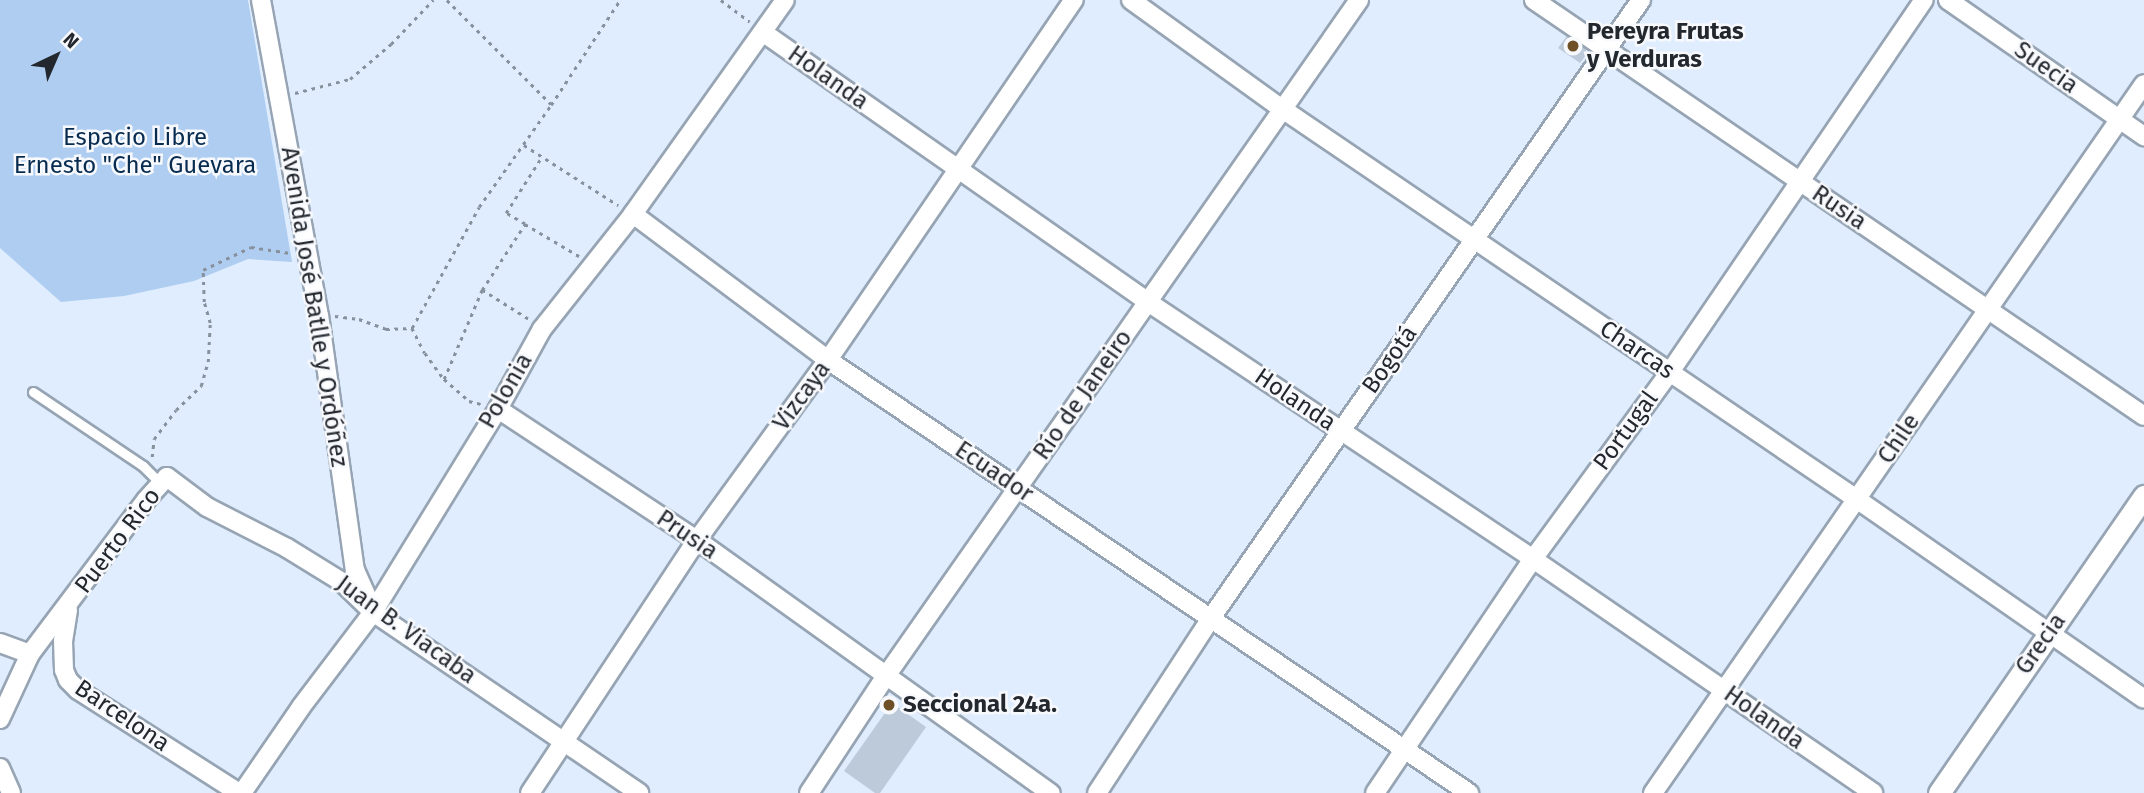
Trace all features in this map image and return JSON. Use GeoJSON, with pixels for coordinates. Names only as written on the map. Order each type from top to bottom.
{"type":"FeatureCollection","features":[{"type":"Feature","properties":{"kind":"street","name":"Avenida José Batlle y Ordóñez"},"geometry":{"type":"LineString","coordinates":[[261,0],[320,315],[355,570],[373,612]]}},
{"type":"Feature","properties":{"kind":"street","name":"Polonia"},"geometry":{"type":"LineString","coordinates":[[241,793],[301,707],[373,612],[498,409],[542,329],[633,214],[785,0]]}},
{"type":"Feature","properties":{"kind":"street","name":"Vizcaya"},"geometry":{"type":"LineString","coordinates":[[530,793],[697,540],[828,360],[1074,0]]}},
{"type":"Feature","properties":{"kind":"street","name":"Charcas"},"geometry":{"type":"LineString","coordinates":[[1131,0],[1281,108],[1858,500],[2144,699]]}},
{"type":"Feature","properties":{"kind":"street","name":"Río de Janeiro"},"geometry":{"type":"LineString","coordinates":[[809,793],[886,676],[1359,0]]}},
{"type":"Feature","properties":{"kind":"street","name":"Rusia"},"geometry":{"type":"LineString","coordinates":[[1534,0],[2144,416]]}},
{"type":"Feature","properties":{"kind":"street","name":"Bogotá"},"geometry":{"type":"LineString","coordinates":[[1097,793],[1211,618],[1641,0]]}},
{"type":"Feature","properties":{"kind":"street","name":"Portugal"},"geometry":{"type":"LineString","coordinates":[[1375,793],[1533,559],[1670,372],[1924,0]]}},
{"type":"Feature","properties":{"kind":"street","name":"Suecia"},"geometry":{"type":"LineString","coordinates":[[1948,0],[2144,136]]}},
{"type":"Feature","properties":{"kind":"street","name":"Holanda"},"geometry":{"type":"LineString","coordinates":[[764,33],[1147,302],[1533,559],[1872,793]]}},
{"type":"Feature","properties":{"kind":"street","name":"Chile"},"geometry":{"type":"LineString","coordinates":[[1653,793],[2144,85]]}},
{"type":"Feature","properties":{"kind":"street","name":"Ecuador"},"geometry":{"type":"LineString","coordinates":[[633,214],[828,360],[1405,747],[1469,793]]}},
{"type":"Feature","properties":{"kind":"street","name":"Prusia"},"geometry":{"type":"LineString","coordinates":[[498,409],[697,540],[1051,793]]}},
{"type":"Feature","properties":{"kind":"street","name":"Puerto Rico"},"geometry":{"type":"LineString","coordinates":[[0,719],[30,654],[164,481]]}},
{"type":"Feature","properties":{"kind":"street","name":"Juan B. Viacaba"},"geometry":{"type":"LineString","coordinates":[[164,481],[207,507],[287,548],[342,582],[373,612],[639,793]]}},
{"type":"Feature","properties":{"kind":"street","name":"Grecia"},"geometry":{"type":"LineString","coordinates":[[1938,793],[2144,496]]}},
{"type":"Feature","properties":{"kind":"street","name":"Barcelona"},"geometry":{"type":"LineString","coordinates":[[69,606],[63,641],[64,670],[68,680],[78,690],[241,793]]}},
{"type":"Feature","properties":{"kind":"street"},"geometry":{"type":"LineString","coordinates":[[0,643],[30,654]]}},
{"type":"Feature","properties":{"kind":"street"},"geometry":{"type":"LineString","coordinates":[[0,768],[11,793]]}},
{"type":"Feature","properties":{"kind":"lane"},"geometry":{"type":"LineString","coordinates":[[33,392],[164,481]]}},
{"type":"Feature","properties":{"kind":"path"},"geometry":{"type":"LineString","coordinates":[[279,97],[351,79],[433,0]]}},
{"type":"Feature","properties":{"kind":"path"},"geometry":{"type":"LineString","coordinates":[[447,0],[551,105]]}},
{"type":"Feature","properties":{"kind":"path"},"geometry":{"type":"LineString","coordinates":[[412,328],[479,207],[524,145],[620,0]]}},
{"type":"Feature","properties":{"kind":"path","name":"Holanda"},"geometry":{"type":"LineString","coordinates":[[721,0],[764,33]]}},
{"type":"Feature","properties":{"kind":"path"},"geometry":{"type":"LineString","coordinates":[[524,145],[633,214]]}},
{"type":"Feature","properties":{"kind":"path"},"geometry":{"type":"LineString","coordinates":[[541,158],[506,213],[592,265]]}},
{"type":"Feature","properties":{"kind":"path"},"geometry":{"type":"LineString","coordinates":[[444,379],[482,290],[524,224]]}},
{"type":"Feature","properties":{"kind":"path","name":"Puerto Rico"},"geometry":{"type":"LineString","coordinates":[[164,481],[151,460],[154,439],[176,410],[201,386],[208,362],[210,323],[204,302],[203,270],[251,247],[309,256]]}},
{"type":"Feature","properties":{"kind":"path"},"geometry":{"type":"LineString","coordinates":[[482,290],[542,329]]}},
{"type":"Feature","properties":{"kind":"path"},"geometry":{"type":"LineString","coordinates":[[320,315],[359,319],[386,329],[412,328]]}},
{"type":"Feature","properties":{"kind":"path"},"geometry":{"type":"LineString","coordinates":[[412,328],[444,379],[469,401],[498,409]]}},
{"type":"Feature","properties":{"kind":"green space","name":"Espacio Libre Ernesto \"Che\" Guevara"},"geometry":{"type":"Polygon","coordinates":[[[0,0],[248,0],[292,262],[248,259],[194,281],[124,296],[61,302],[0,248],[0,0]]]}},
{"type":"Feature","properties":{"kind":"building","name":"Pereyra Frutas y Verduras"},"geometry":{"type":"Polygon","coordinates":[[[1567,36],[1586,49],[1586,55],[1580,63],[1558,48],[1567,36]]]}},
{"type":"Feature","properties":{"kind":"building"},"geometry":{"type":"Polygon","coordinates":[[[892,703],[926,727],[880,793],[875,793],[844,771],[892,703]]]}},
{"type":"Feature","properties":{"kind":"place","name":"Pereyra Frutas y Verduras"},"geometry":{"type":"Point","coordinates":[1573,46]}},
{"type":"Feature","properties":{"kind":"place","name":"Seccional 24a."},"geometry":{"type":"Point","coordinates":[889,705]}}]}
